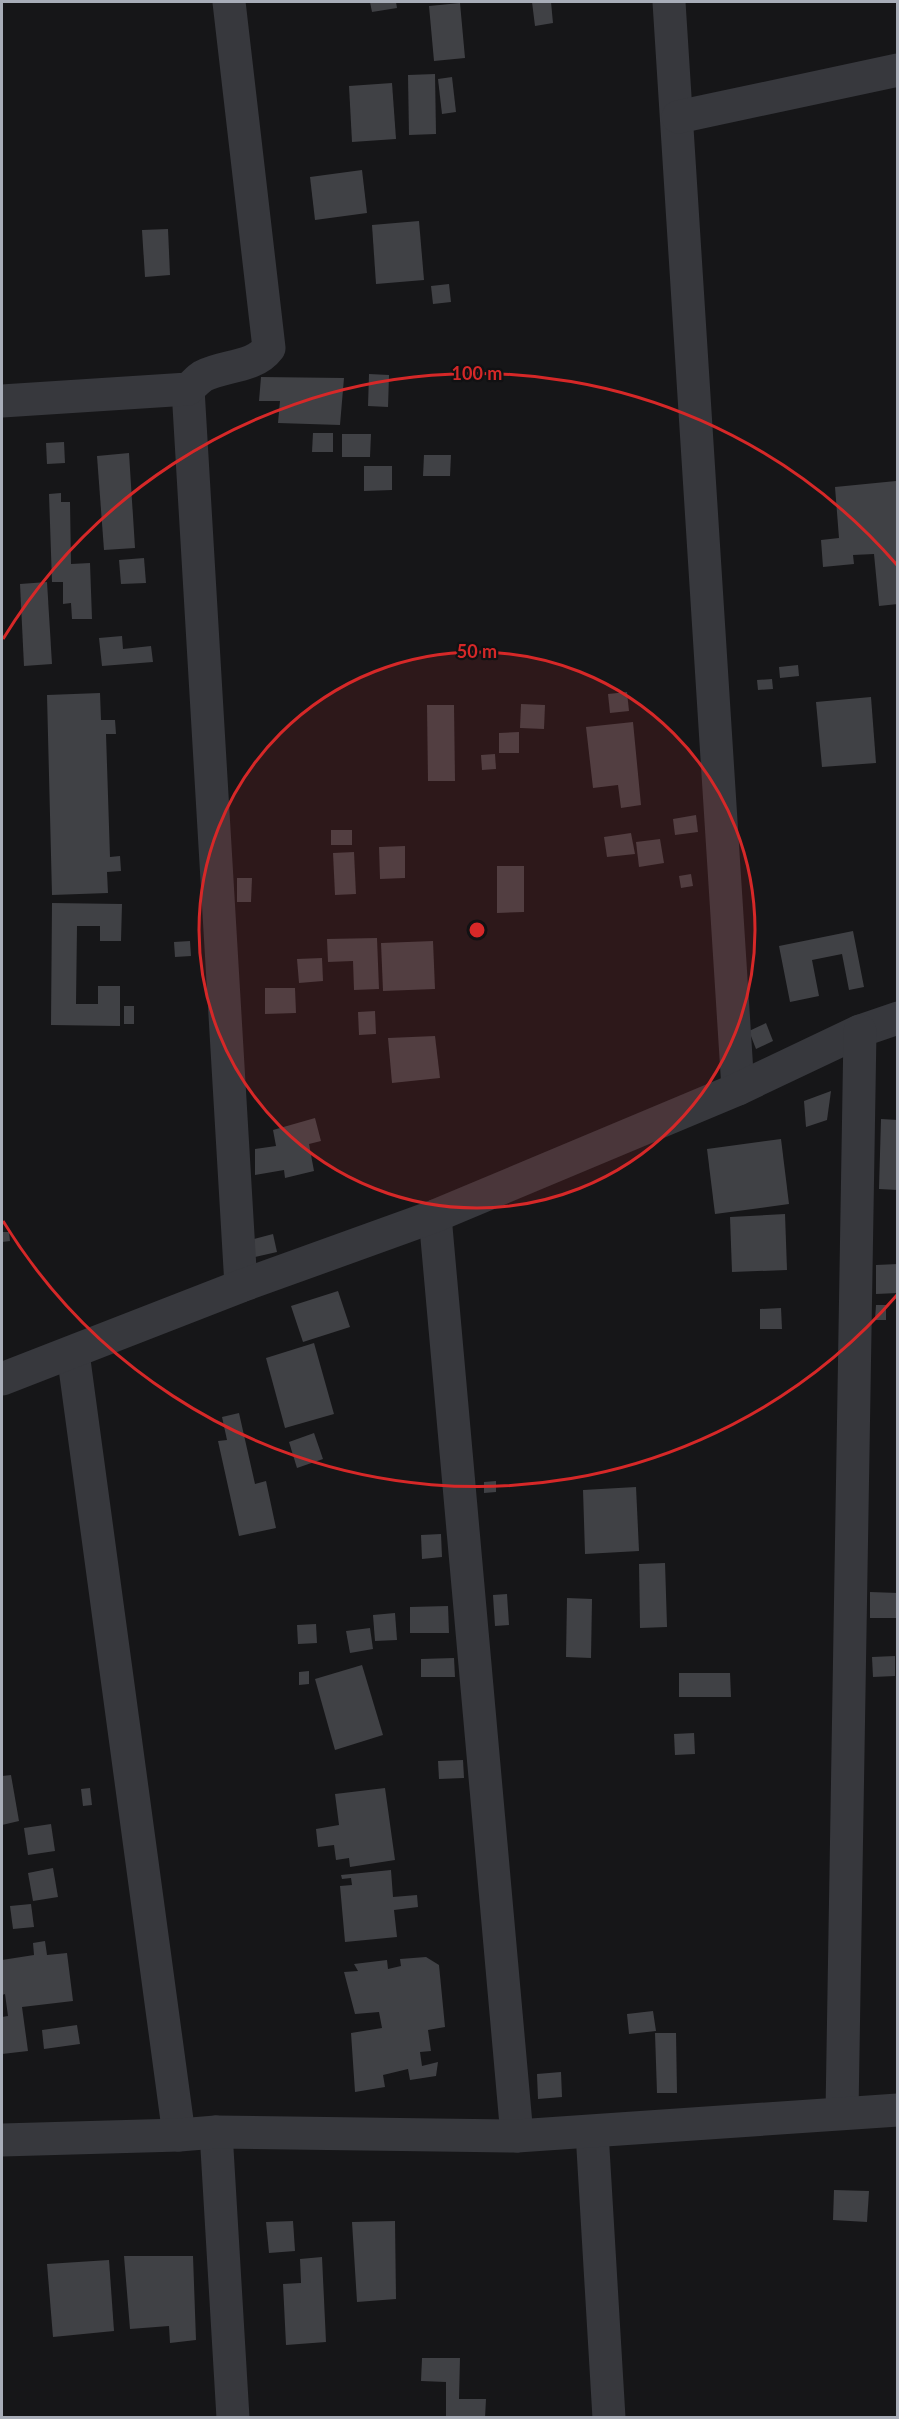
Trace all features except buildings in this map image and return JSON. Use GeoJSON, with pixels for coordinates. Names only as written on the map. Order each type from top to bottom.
{"type":"FeatureCollection","features":[{"type":"Feature","properties":{"kind":"street"},"geometry":{"type":"LineString","coordinates":[[2,401],[188,389],[203,376],[254,360],[263,356],[269,348],[229,2]]}},
{"type":"Feature","properties":{"kind":"street"},"geometry":{"type":"LineString","coordinates":[[669,2],[738,1089]]}},
{"type":"Feature","properties":{"kind":"street"},"geometry":{"type":"LineString","coordinates":[[678,117],[897,69]]}},
{"type":"Feature","properties":{"kind":"street"},"geometry":{"type":"LineString","coordinates":[[188,389],[241,1286]]}},
{"type":"Feature","properties":{"kind":"street"},"geometry":{"type":"LineString","coordinates":[[2,1379],[241,1286],[435,1216],[738,1089],[860,1031],[897,1018]]}},
{"type":"Feature","properties":{"kind":"street"},"geometry":{"type":"LineString","coordinates":[[842,2112],[860,1031]]}},
{"type":"Feature","properties":{"kind":"street"},"geometry":{"type":"LineString","coordinates":[[435,1216],[517,2136]]}},
{"type":"Feature","properties":{"kind":"street"},"geometry":{"type":"LineString","coordinates":[[73,1353],[179,2135]]}},
{"type":"Feature","properties":{"kind":"street"},"geometry":{"type":"LineString","coordinates":[[2,2140],[216,2132],[517,2136],[897,2110]]}},
{"type":"Feature","properties":{"kind":"street"},"geometry":{"type":"LineString","coordinates":[[216,2132],[233,2418]]}},
{"type":"Feature","properties":{"kind":"street"},"geometry":{"type":"LineString","coordinates":[[592,2132],[609,2418]]}}]}
